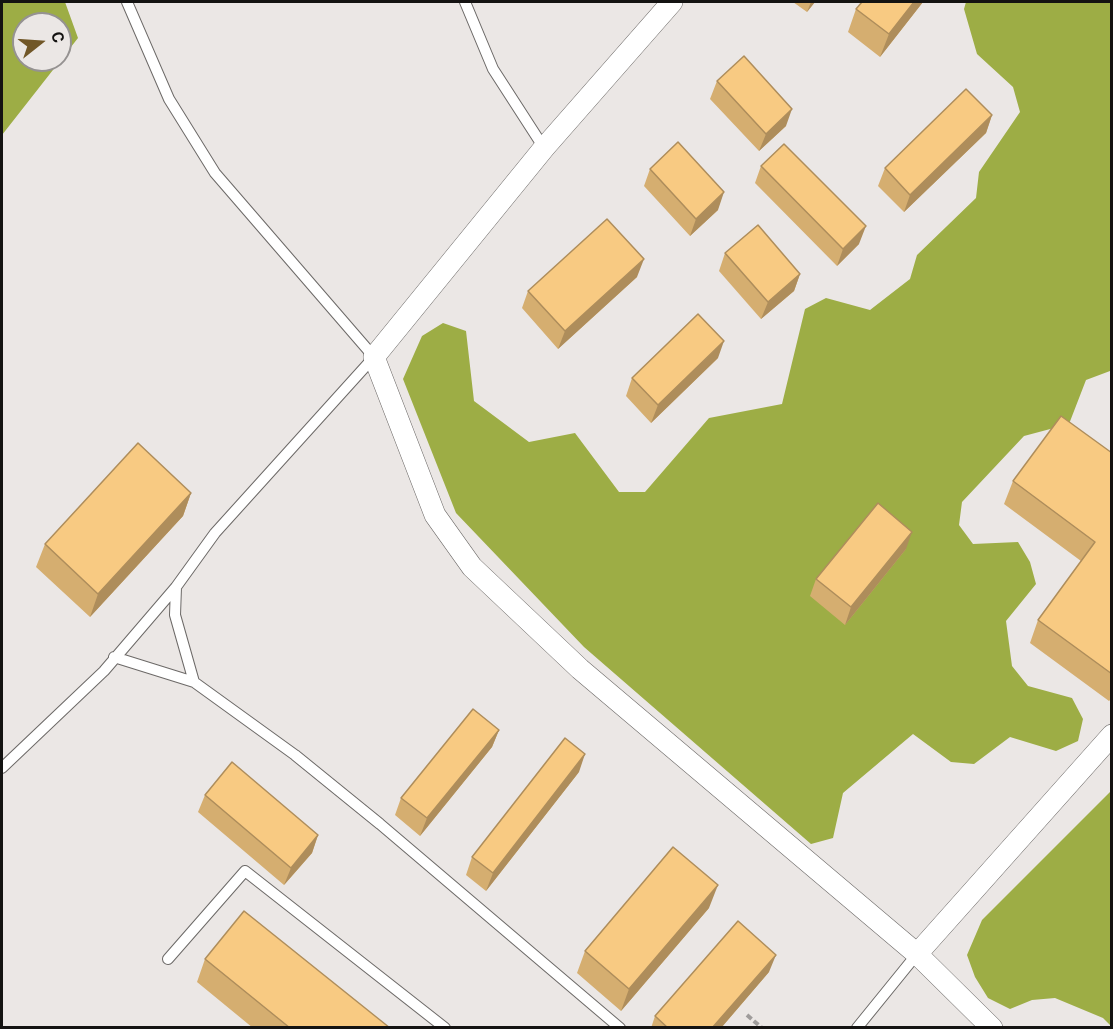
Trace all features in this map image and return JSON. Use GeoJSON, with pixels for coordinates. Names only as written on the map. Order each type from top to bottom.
{"type":"FeatureCollection","features":[{"type":"Feature","properties":{"kind":"street"},"geometry":{"type":"LineString","coordinates":[[672,2],[544,148],[374,357],[435,515],[472,567],[580,669],[917,954],[992,1028]]}},
{"type":"Feature","properties":{"kind":"street"},"geometry":{"type":"LineString","coordinates":[[917,954],[1112,735]]}},
{"type":"Feature","properties":{"kind":"lane"},"geometry":{"type":"LineString","coordinates":[[2,768],[104,670],[176,587],[215,533],[374,357],[214,174],[169,99],[128,2]]}},
{"type":"Feature","properties":{"kind":"lane"},"geometry":{"type":"LineString","coordinates":[[465,2],[494,69],[544,148]]}},
{"type":"Feature","properties":{"kind":"lane"},"geometry":{"type":"LineString","coordinates":[[176,587],[175,615],[194,682]]}},
{"type":"Feature","properties":{"kind":"lane"},"geometry":{"type":"LineString","coordinates":[[114,657],[194,682],[295,755],[380,824],[620,1028]]}},
{"type":"Feature","properties":{"kind":"lane"},"geometry":{"type":"LineString","coordinates":[[168,959],[245,871],[445,1028]]}},
{"type":"Feature","properties":{"kind":"lane"},"geometry":{"type":"LineString","coordinates":[[857,1028],[917,954]]}},
{"type":"Feature","properties":{"kind":"path"},"geometry":{"type":"LineString","coordinates":[[747,1015],[762,1028]]}},
{"type":"Feature","properties":{"kind":"green space"},"geometry":{"type":"Polygon","coordinates":[[[2,2],[65,2],[69,12],[12,12],[12,72],[51,72],[2,135],[2,2]]]}},
{"type":"Feature","properties":{"kind":"green space"},"geometry":{"type":"Polygon","coordinates":[[[966,2],[1111,2],[1111,373],[1110,371],[1086,380],[1069,424],[1024,436],[962,502],[959,525],[973,544],[1018,542],[1030,562],[1036,584],[1006,621],[1012,666],[1028,686],[1072,698],[1083,719],[1078,741],[1056,751],[1010,737],[974,764],[951,762],[913,734],[843,793],[833,838],[811,844],[584,647],[456,513],[403,379],[422,336],[443,323],[466,331],[474,401],[529,442],[575,433],[619,492],[645,492],[709,418],[782,404],[805,309],[826,298],[870,310],[910,279],[917,255],[976,198],[979,172],[1020,112],[1013,87],[977,54],[964,9],[966,2]]]}},
{"type":"Feature","properties":{"kind":"green space"},"geometry":{"type":"Polygon","coordinates":[[[72,21],[78,38],[72,46],[72,21]]]}},
{"type":"Feature","properties":{"kind":"green space"},"geometry":{"type":"Polygon","coordinates":[[[1111,791],[1111,1026],[1103,1018],[1055,998],[1032,1000],[1010,1009],[988,998],[975,977],[967,955],[982,920],[1111,791]]]}},
{"type":"Feature","properties":{"kind":"building"},"geometry":{"type":"Polygon","coordinates":[[[862,2],[914,2],[889,34],[856,9],[862,2]]]}},
{"type":"Feature","properties":{"kind":"building"},"geometry":{"type":"Polygon","coordinates":[[[744,56],[792,109],[766,134],[717,81],[744,56]]]}},
{"type":"Feature","properties":{"kind":"building"},"geometry":{"type":"Polygon","coordinates":[[[966,89],[992,115],[910,195],[885,168],[966,89]]]}},
{"type":"Feature","properties":{"kind":"building"},"geometry":{"type":"Polygon","coordinates":[[[678,142],[724,192],[696,219],[650,169],[678,142]]]}},
{"type":"Feature","properties":{"kind":"building"},"geometry":{"type":"Polygon","coordinates":[[[784,144],[866,226],[843,249],[761,166],[784,144]]]}},
{"type":"Feature","properties":{"kind":"building"},"geometry":{"type":"Polygon","coordinates":[[[607,219],[644,259],[565,331],[528,291],[607,219]]]}},
{"type":"Feature","properties":{"kind":"building"},"geometry":{"type":"Polygon","coordinates":[[[758,225],[800,274],[768,302],[725,253],[758,225]]]}},
{"type":"Feature","properties":{"kind":"building"},"geometry":{"type":"Polygon","coordinates":[[[698,314],[724,341],[658,405],[632,378],[698,314]]]}},
{"type":"Feature","properties":{"kind":"building"},"geometry":{"type":"Polygon","coordinates":[[[1061,416],[1112,453],[1112,674],[1038,620],[1095,542],[1013,481],[1061,416]]]}},
{"type":"Feature","properties":{"kind":"building"},"geometry":{"type":"Polygon","coordinates":[[[138,443],[191,493],[98,594],[45,544],[138,443]]]}},
{"type":"Feature","properties":{"kind":"building"},"geometry":{"type":"Polygon","coordinates":[[[878,503],[912,532],[851,607],[816,579],[878,503]]]}},
{"type":"Feature","properties":{"kind":"building"},"geometry":{"type":"Polygon","coordinates":[[[473,709],[499,730],[427,818],[401,798],[473,709]]]}},
{"type":"Feature","properties":{"kind":"building"},"geometry":{"type":"Polygon","coordinates":[[[565,738],[585,754],[493,873],[472,857],[565,738]]]}},
{"type":"Feature","properties":{"kind":"building"},"geometry":{"type":"Polygon","coordinates":[[[232,762],[318,835],[291,868],[205,795],[232,762]]]}},
{"type":"Feature","properties":{"kind":"building"},"geometry":{"type":"Polygon","coordinates":[[[673,847],[718,885],[629,989],[585,951],[673,847]]]}},
{"type":"Feature","properties":{"kind":"building"},"geometry":{"type":"Polygon","coordinates":[[[244,911],[390,1028],[290,1028],[205,959],[244,911]]]}},
{"type":"Feature","properties":{"kind":"building"},"geometry":{"type":"Polygon","coordinates":[[[738,921],[776,955],[712,1028],[668,1028],[655,1016],[738,921]]]}}]}
